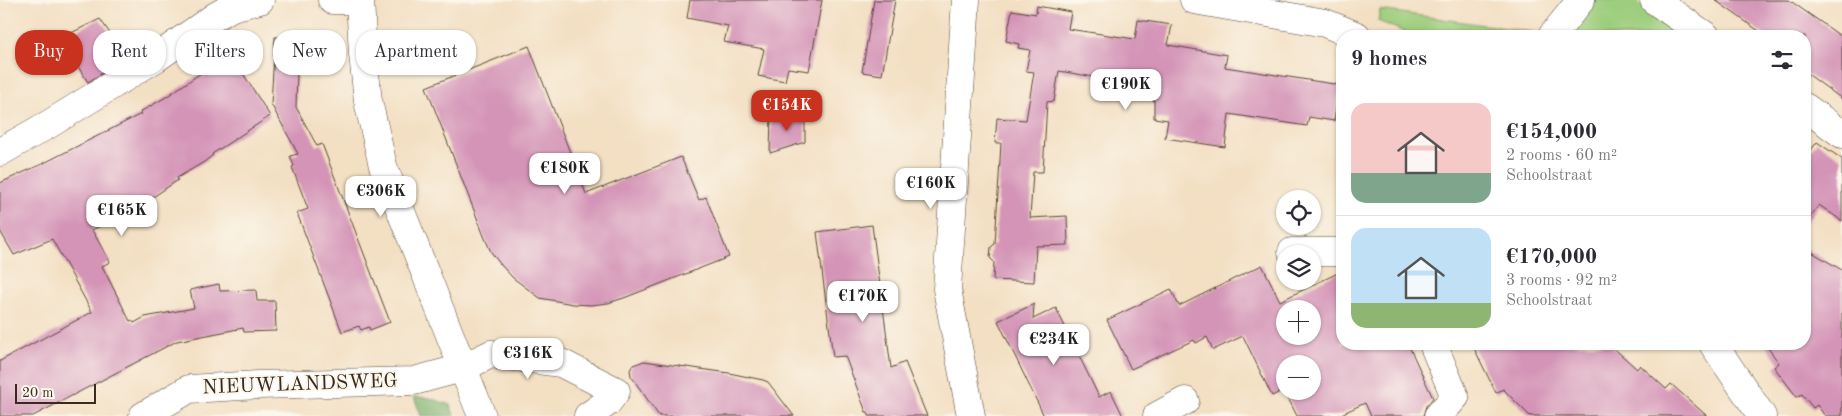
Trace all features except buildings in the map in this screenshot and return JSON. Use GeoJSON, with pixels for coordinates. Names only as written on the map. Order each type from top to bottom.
{"type":"FeatureCollection","features":[{"type":"Feature","properties":{"kind":"street"},"geometry":{"type":"LineString","coordinates":[[0,152],[51,123],[149,62],[216,16],[232,7],[260,0]]}},
{"type":"Feature","properties":{"kind":"street"},"geometry":{"type":"LineString","coordinates":[[332,0],[348,0]]}},
{"type":"Feature","properties":{"kind":"street"},"geometry":{"type":"LineString","coordinates":[[360,0],[368,101],[383,166],[482,416]]}},
{"type":"Feature","properties":{"kind":"street"},"geometry":{"type":"LineString","coordinates":[[966,0],[947,289],[971,416]]}},
{"type":"Feature","properties":{"kind":"street"},"geometry":{"type":"LineString","coordinates":[[1194,0],[1324,23],[1342,30]]}},
{"type":"Feature","properties":{"kind":"street"},"geometry":{"type":"LineString","coordinates":[[1557,30],[1581,0]]}},
{"type":"Feature","properties":{"kind":"street"},"geometry":{"type":"LineString","coordinates":[[1654,0],[1697,30]]}},
{"type":"Feature","properties":{"kind":"street"},"geometry":{"type":"LineString","coordinates":[[1811,111],[1842,134]]}},
{"type":"Feature","properties":{"kind":"street"},"geometry":{"type":"LineString","coordinates":[[1321,252],[1336,252]]}},
{"type":"Feature","properties":{"kind":"street"},"geometry":{"type":"LineString","coordinates":[[1435,350],[1455,397],[1438,416]]}},
{"type":"Feature","properties":{"kind":"street"},"geometry":{"type":"LineString","coordinates":[[1719,352],[1746,416]]}},
{"type":"Feature","properties":{"kind":"street"},"geometry":{"type":"LineString","coordinates":[[1719,352],[1762,416]]}},
{"type":"Feature","properties":{"kind":"street","name":"NIEUWLANDSWEG"},"geometry":{"type":"LineString","coordinates":[[144,416],[189,389],[258,385],[414,381],[462,368],[491,354],[561,363],[616,391],[608,402],[588,416]]}},
{"type":"Feature","properties":{"kind":"street"},"geometry":{"type":"LineString","coordinates":[[1157,416],[1185,401]]}},
{"type":"Feature","properties":{"kind":"green space"},"geometry":{"type":"Polygon","coordinates":[[[1594,0],[1634,0],[1677,30],[1570,30],[1594,0]]]}},
{"type":"Feature","properties":{"kind":"green space"},"geometry":{"type":"Polygon","coordinates":[[[1380,10],[1519,30],[1400,30],[1378,21],[1380,10]]]}},
{"type":"Feature","properties":{"kind":"green space"},"geometry":{"type":"Polygon","coordinates":[[[414,397],[430,398],[450,405],[455,416],[421,416],[414,397]]]}}]}
